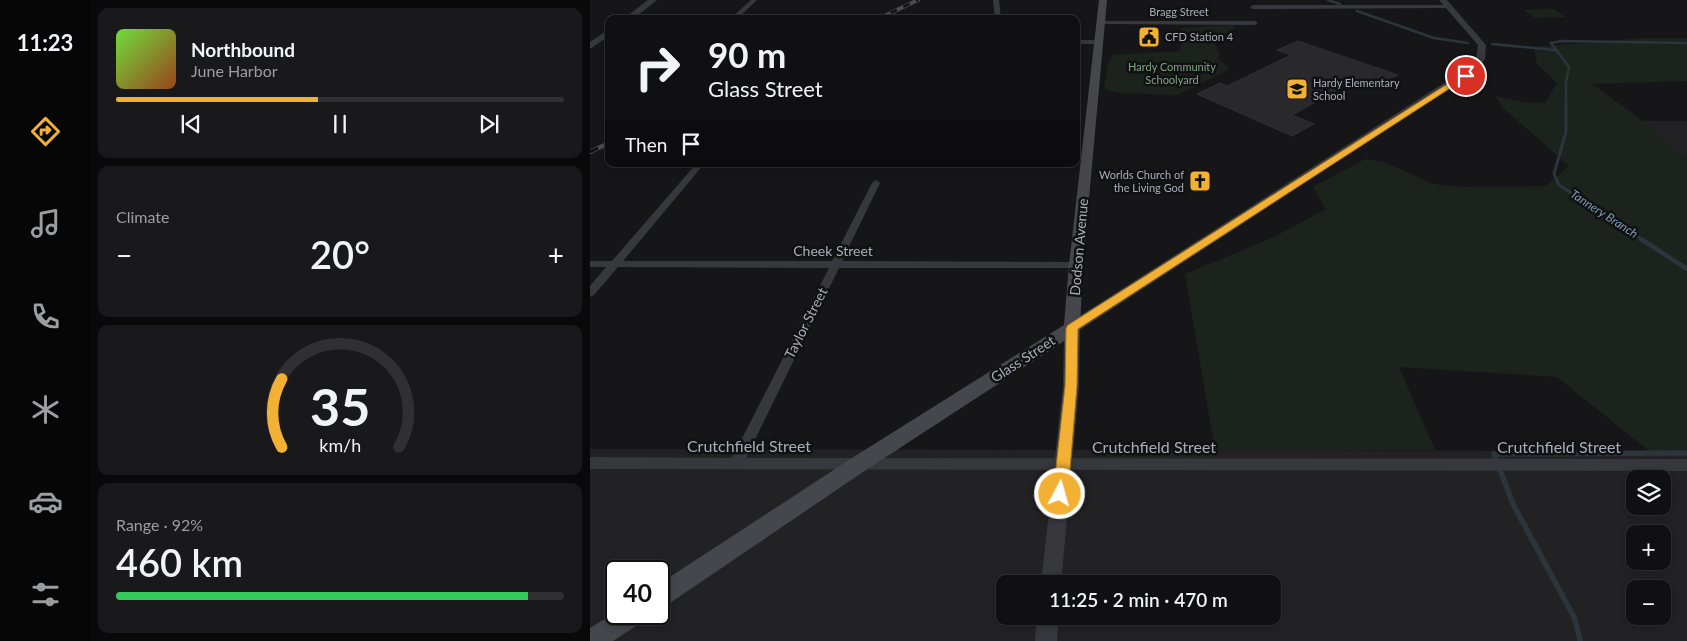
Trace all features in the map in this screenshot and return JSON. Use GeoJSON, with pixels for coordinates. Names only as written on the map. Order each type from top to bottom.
{"type":"FeatureCollection","features":[{"type":"Feature","properties":{"kind":"main road","name":"Dodson Avenue"},"geometry":{"type":"LineString","coordinates":[[1072,328],[1076,265],[1103,0]]}},
{"type":"Feature","properties":{"kind":"main road","name":"Glass Street"},"geometry":{"type":"LineString","coordinates":[[670,590],[859,464],[1072,328]]}},
{"type":"Feature","properties":{"kind":"main road"},"geometry":{"type":"LineString","coordinates":[[591,641],[621,626]]}},
{"type":"Feature","properties":{"kind":"street"},"geometry":{"type":"LineString","coordinates":[[632,15],[653,0]]}},
{"type":"Feature","properties":{"kind":"street"},"geometry":{"type":"LineString","coordinates":[[737,15],[754,0]]}},
{"type":"Feature","properties":{"kind":"street"},"geometry":{"type":"LineString","coordinates":[[996,0],[998,15]]}},
{"type":"Feature","properties":{"kind":"street"},"geometry":{"type":"LineString","coordinates":[[1259,31],[1255,22],[1252,3],[1446,4]]}},
{"type":"Feature","properties":{"kind":"street","name":"Glass Street"},"geometry":{"type":"LineString","coordinates":[[1072,328],[1466,76],[1479,64],[1483,53],[1482,45],[1446,4]]}},
{"type":"Feature","properties":{"kind":"street","name":"Bragg Street"},"geometry":{"type":"LineString","coordinates":[[1102,22],[1255,22]]}},
{"type":"Feature","properties":{"kind":"street"},"geometry":{"type":"LineString","coordinates":[[590,46],[604,39]]}},
{"type":"Feature","properties":{"kind":"street"},"geometry":{"type":"LineString","coordinates":[[1080,42],[1098,42]]}},
{"type":"Feature","properties":{"kind":"street"},"geometry":{"type":"LineString","coordinates":[[590,293],[697,167]]}},
{"type":"Feature","properties":{"kind":"street","name":"Taylor Street"},"geometry":{"type":"LineString","coordinates":[[736,464],[876,183]]}},
{"type":"Feature","properties":{"kind":"street","name":"Cheek Street"},"geometry":{"type":"LineString","coordinates":[[590,264],[1076,265]]}},
{"type":"Feature","properties":{"kind":"street","name":"Dodson Avenue"},"geometry":{"type":"LineString","coordinates":[[1053,575],[1071,386],[1072,328]]}},
{"type":"Feature","properties":{"kind":"street","name":"Crutchfield Street"},"geometry":{"type":"LineString","coordinates":[[590,463],[1687,465]]}},
{"type":"Feature","properties":{"kind":"street"},"geometry":{"type":"LineString","coordinates":[[1046,641],[1047,625]]}},
{"type":"Feature","properties":{"kind":"shaded area"},"geometry":{"type":"Polygon","coordinates":[[[1643,121],[1687,121],[1687,159],[1643,121]]]}},
{"type":"Feature","properties":{"kind":"shaded area"},"geometry":{"type":"Polygon","coordinates":[[[590,449],[1687,451],[1687,641],[590,641],[590,449]]]}},
{"type":"Feature","properties":{"kind":"green space"},"geometry":{"type":"Polygon","coordinates":[[[1554,9],[1565,17],[1535,18],[1524,10],[1554,9]]]}},
{"type":"Feature","properties":{"kind":"green space","name":"Hardy Community Schoolyard"},"geometry":{"type":"Polygon","coordinates":[[[1234,25],[1235,27],[1232,31],[1217,37],[1215,43],[1220,55],[1217,58],[1230,69],[1177,95],[1117,93],[1104,89],[1108,63],[1113,55],[1179,51],[1182,42],[1181,28],[1234,25]]]}},
{"type":"Feature","properties":{"kind":"green space"},"geometry":{"type":"Polygon","coordinates":[[[1643,38],[1687,38],[1687,81],[1592,84],[1643,121],[1687,159],[1687,451],[1649,451],[1557,377],[1399,367],[1435,450],[1215,450],[1185,274],[1272,238],[1326,209],[1313,187],[1365,159],[1387,163],[1433,184],[1461,187],[1546,186],[1569,166],[1502,107],[1496,96],[1522,102],[1545,103],[1557,83],[1537,64],[1534,47],[1643,38]]]}},
{"type":"Feature","properties":{"kind":"building","name":"Hardy Elementary School"},"geometry":{"type":"Polygon","coordinates":[[[1298,41],[1398,75],[1378,86],[1357,79],[1292,115],[1314,124],[1292,136],[1197,94],[1220,83],[1227,86],[1291,55],[1277,50],[1298,41]]]}},
{"type":"Feature","properties":{"kind":"waterway"},"geometry":{"type":"LineString","coordinates":[[1328,0],[1340,4]]}},
{"type":"Feature","properties":{"kind":"waterway"},"geometry":{"type":"LineString","coordinates":[[1357,11],[1434,38],[1468,43]]}},
{"type":"Feature","properties":{"kind":"waterway","name":"Tannery Branch"},"geometry":{"type":"LineString","coordinates":[[1643,240],[1559,185],[1554,174],[1566,132],[1566,82],[1569,67],[1551,43],[1562,41],[1687,43]]}},
{"type":"Feature","properties":{"kind":"waterway"},"geometry":{"type":"LineString","coordinates":[[1492,44],[1555,50]]}},
{"type":"Feature","properties":{"kind":"waterway","name":"Tannery Branch"},"geometry":{"type":"LineString","coordinates":[[1641,239],[1687,269]]}},
{"type":"Feature","properties":{"kind":"waterway"},"geometry":{"type":"LineString","coordinates":[[1580,641],[1575,619],[1513,504],[1494,454],[1687,453]]}},
{"type":"Feature","properties":{"kind":"railway"},"geometry":{"type":"LineString","coordinates":[[886,15],[918,0]]}},
{"type":"Feature","properties":{"kind":"railway"},"geometry":{"type":"LineString","coordinates":[[590,152],[605,145]]}},
{"type":"Feature","properties":{"kind":"place","name":"CFD Station 4"},"geometry":{"type":"Point","coordinates":[1149,37]}},
{"type":"Feature","properties":{"kind":"place","name":"Hardy Elementary School"},"geometry":{"type":"Point","coordinates":[1297,89]}},
{"type":"Feature","properties":{"kind":"place","name":"Worlds Church of the Living God"},"geometry":{"type":"Point","coordinates":[1200,181]}},
{"type":"Feature","properties":{"kind":"route"},"geometry":{"type":"LineString","coordinates":[[1060,494],[1071,386],[1072,328],[1466,76]]}}]}
